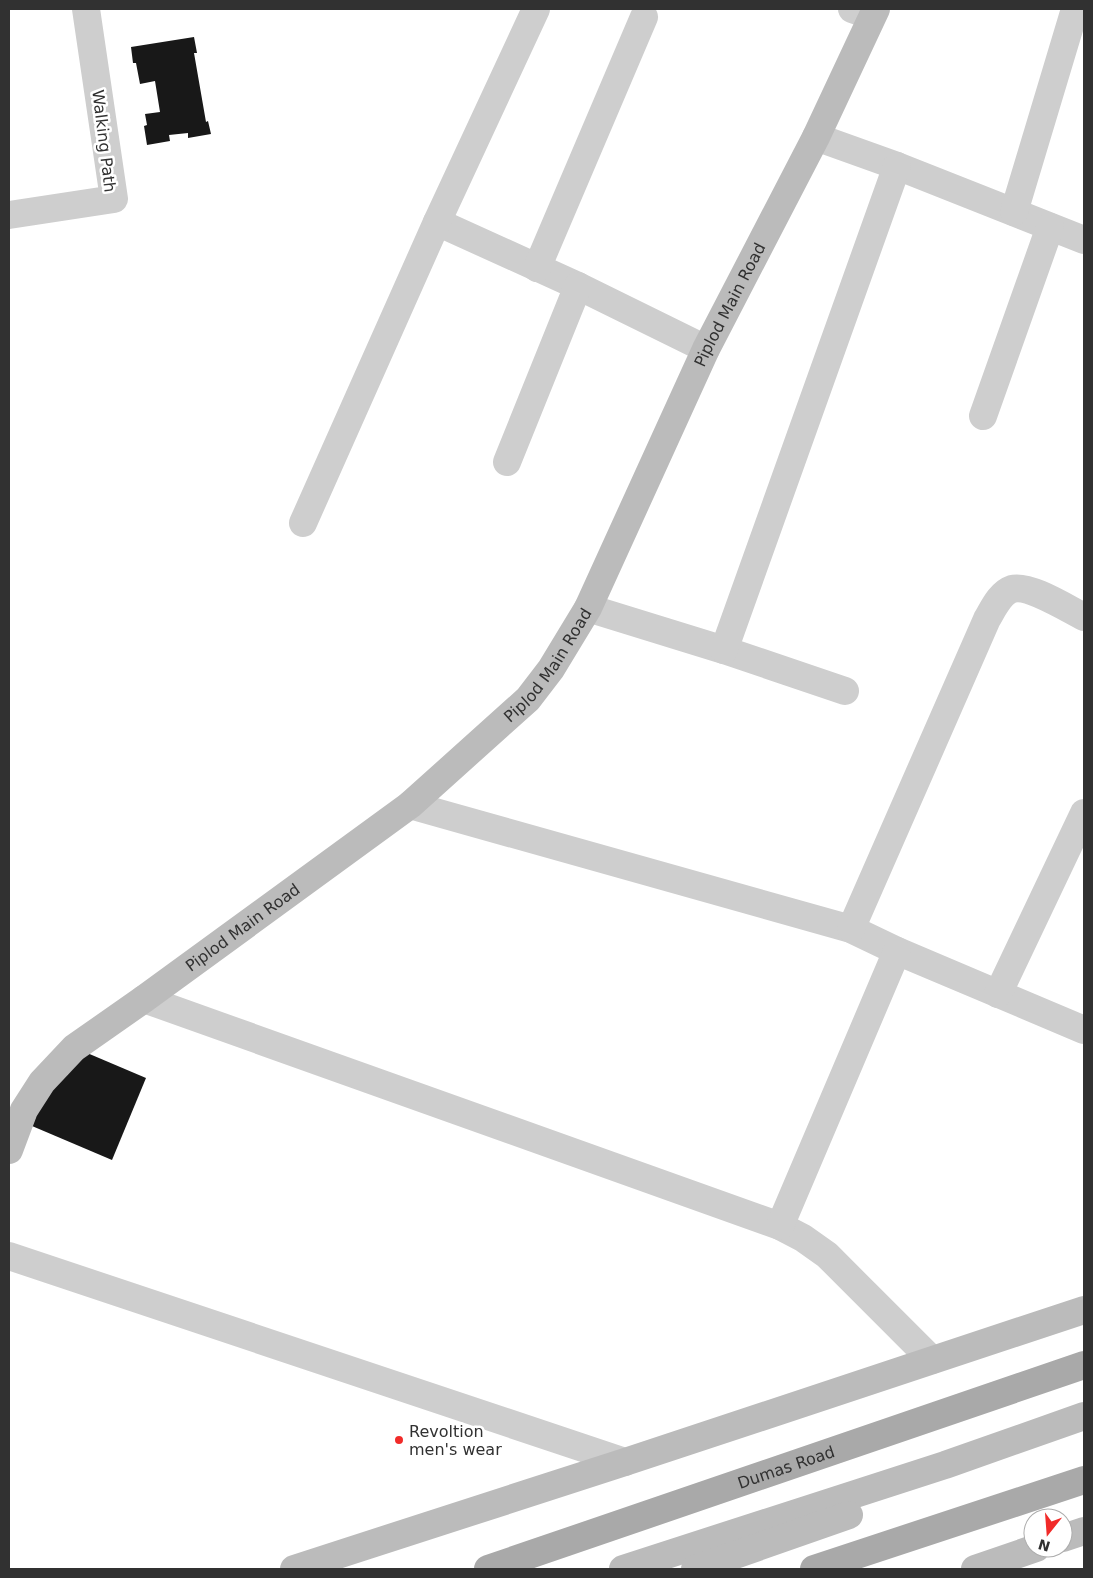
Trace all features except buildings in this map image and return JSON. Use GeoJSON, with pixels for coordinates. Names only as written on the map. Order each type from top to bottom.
{"type":"FeatureCollection","features":[{"type":"Feature","properties":{"kind":"main road","name":"Dumas Road"},"geometry":{"type":"LineString","coordinates":[[488,1569],[1084,1365]]}},
{"type":"Feature","properties":{"kind":"main road"},"geometry":{"type":"LineString","coordinates":[[814,1569],[1084,1480]]}},
{"type":"Feature","properties":{"kind":"street","name":"Walking Path"},"geometry":{"type":"LineString","coordinates":[[9,215],[114,198],[86,9]]}},
{"type":"Feature","properties":{"kind":"street"},"geometry":{"type":"LineString","coordinates":[[303,524],[437,222],[536,9]]}},
{"type":"Feature","properties":{"kind":"street"},"geometry":{"type":"LineString","coordinates":[[1014,212],[1075,9]]}},
{"type":"Feature","properties":{"kind":"street","name":"Piplod Main Road"},"geometry":{"type":"LineString","coordinates":[[9,1150],[24,1110],[42,1082],[74,1048],[410,805],[528,699],[551,669],[588,608],[706,349],[816,137],[867,11]]}},
{"type":"Feature","properties":{"kind":"street"},"geometry":{"type":"LineString","coordinates":[[537,268],[644,17]]}},
{"type":"Feature","properties":{"kind":"street"},"geometry":{"type":"LineString","coordinates":[[816,137],[897,166],[1084,240]]}},
{"type":"Feature","properties":{"kind":"street"},"geometry":{"type":"LineString","coordinates":[[724,650],[897,166]]}},
{"type":"Feature","properties":{"kind":"street"},"geometry":{"type":"LineString","coordinates":[[437,222],[578,286],[706,349]]}},
{"type":"Feature","properties":{"kind":"street"},"geometry":{"type":"LineString","coordinates":[[983,416],[1050,227]]}},
{"type":"Feature","properties":{"kind":"street"},"geometry":{"type":"LineString","coordinates":[[507,462],[578,286]]}},
{"type":"Feature","properties":{"kind":"street"},"geometry":{"type":"LineString","coordinates":[[852,929],[988,619],[999,600],[1011,589],[1025,588],[1084,617]]}},
{"type":"Feature","properties":{"kind":"street"},"geometry":{"type":"LineString","coordinates":[[588,608],[724,650],[845,691]]}},
{"type":"Feature","properties":{"kind":"street"},"geometry":{"type":"LineString","coordinates":[[410,805],[852,929],[897,951],[1084,1030]]}},
{"type":"Feature","properties":{"kind":"street"},"geometry":{"type":"LineString","coordinates":[[998,994],[1084,813]]}},
{"type":"Feature","properties":{"kind":"street"},"geometry":{"type":"LineString","coordinates":[[780,1226],[897,951]]}},
{"type":"Feature","properties":{"kind":"street"},"geometry":{"type":"LineString","coordinates":[[144,999],[780,1226],[803,1238],[827,1255],[932,1360]]}},
{"type":"Feature","properties":{"kind":"street"},"geometry":{"type":"LineString","coordinates":[[9,1256],[625,1462]]}},
{"type":"Feature","properties":{"kind":"street"},"geometry":{"type":"LineString","coordinates":[[294,1569],[1084,1310]]}},
{"type":"Feature","properties":{"kind":"street"},"geometry":{"type":"LineString","coordinates":[[623,1569],[945,1465],[1084,1416]]}},
{"type":"Feature","properties":{"kind":"street"},"geometry":{"type":"LineString","coordinates":[[695,1569],[1084,1434]]}},
{"type":"Feature","properties":{"kind":"street"},"geometry":{"type":"LineString","coordinates":[[975,1569],[1023,1552]]}},
{"type":"Feature","properties":{"kind":"place","name":"Revoltion men's wear"},"geometry":{"type":"Point","coordinates":[399,1440]}}]}
